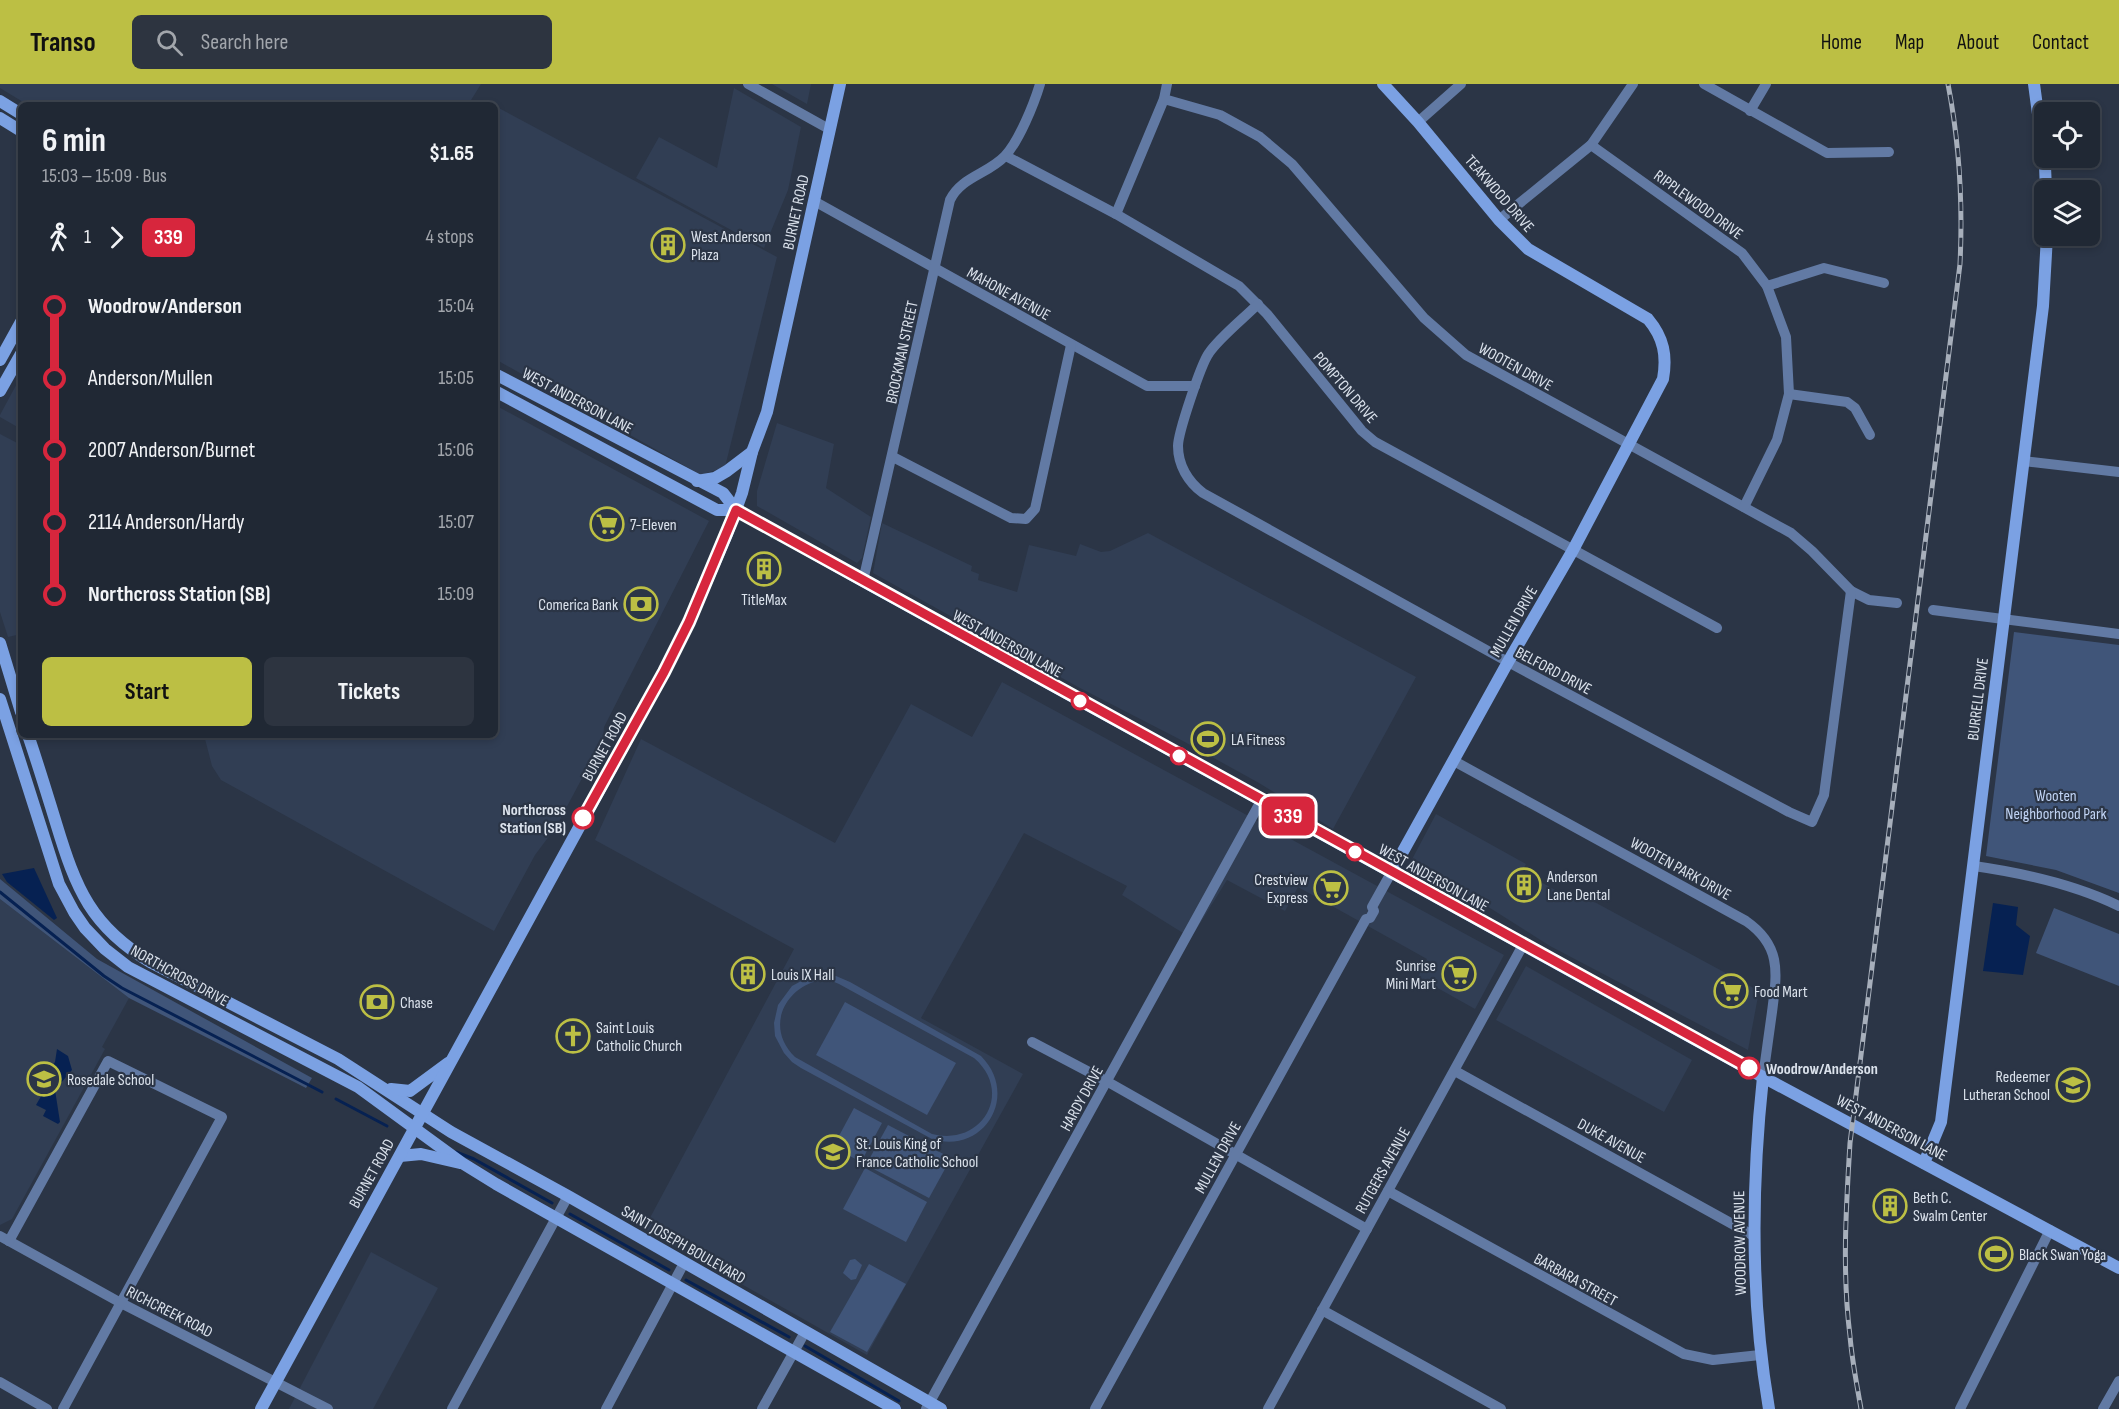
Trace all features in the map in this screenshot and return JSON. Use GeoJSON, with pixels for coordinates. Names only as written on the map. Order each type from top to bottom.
{"type":"FeatureCollection","features":[{"type":"Feature","properties":{"kind":"street"},"geometry":{"type":"LineString","coordinates":[[748,84],[829,129]]}},
{"type":"Feature","properties":{"kind":"street","name":"BURNET ROAD"},"geometry":{"type":"LineString","coordinates":[[261,1409],[664,672],[689,622],[736,510],[766,412],[840,84]]}},
{"type":"Feature","properties":{"kind":"street"},"geometry":{"type":"LineString","coordinates":[[1006,156],[1033,106],[1040,84]]}},
{"type":"Feature","properties":{"kind":"street"},"geometry":{"type":"LineString","coordinates":[[1116,214],[1164,99],[1167,84]]}},
{"type":"Feature","properties":{"kind":"street","name":"TEAKWOOD DRIVE"},"geometry":{"type":"LineString","coordinates":[[1383,84],[1418,122],[1499,220],[1528,249],[1648,319],[1657,330],[1664,346]]}},
{"type":"Feature","properties":{"kind":"street"},"geometry":{"type":"LineString","coordinates":[[1418,122],[1461,84]]}},
{"type":"Feature","properties":{"kind":"street"},"geometry":{"type":"LineString","coordinates":[[1499,220],[1591,145],[1633,84]]}},
{"type":"Feature","properties":{"kind":"street"},"geometry":{"type":"LineString","coordinates":[[1704,84],[1827,153],[1889,152]]}},
{"type":"Feature","properties":{"kind":"street"},"geometry":{"type":"LineString","coordinates":[[1750,111],[1766,84]]}},
{"type":"Feature","properties":{"kind":"street"},"geometry":{"type":"LineString","coordinates":[[2034,84],[2046,180]]}},
{"type":"Feature","properties":{"kind":"street","name":"WOOTEN DRIVE"},"geometry":{"type":"LineString","coordinates":[[1164,99],[1220,115],[1260,136],[1292,164],[1424,318],[1466,355],[1791,533],[1851,591],[1869,600],[1897,603]]}},
{"type":"Feature","properties":{"kind":"street"},"geometry":{"type":"LineString","coordinates":[[0,101],[18,112]]}},
{"type":"Feature","properties":{"kind":"street"},"geometry":{"type":"LineString","coordinates":[[0,118],[18,129]]}},
{"type":"Feature","properties":{"kind":"street","name":"RIPPLEWOOD DRIVE"},"geometry":{"type":"LineString","coordinates":[[1591,145],[1742,253],[1767,286],[1786,337],[1789,394],[1777,440],[1744,507]]}},
{"type":"Feature","properties":{"kind":"street","name":"POMPTON DRIVE"},"geometry":{"type":"LineString","coordinates":[[1006,156],[1116,214],[1239,286],[1258,304],[1362,431],[1375,442],[1717,628]]}},
{"type":"Feature","properties":{"kind":"street","name":"BROCKMAN STREET"},"geometry":{"type":"LineString","coordinates":[[864,581],[950,200],[955,191],[1006,156]]}},
{"type":"Feature","properties":{"kind":"street","name":"MAHONE AVENUE"},"geometry":{"type":"LineString","coordinates":[[814,201],[1147,386],[1195,386]]}},
{"type":"Feature","properties":{"kind":"street","name":"BURRELL DRIVE"},"geometry":{"type":"LineString","coordinates":[[1924,1162],[1941,1122],[2043,306],[2046,246]]}},
{"type":"Feature","properties":{"kind":"street"},"geometry":{"type":"LineString","coordinates":[[1767,286],[1824,268],[1884,283]]}},
{"type":"Feature","properties":{"kind":"street"},"geometry":{"type":"LineString","coordinates":[[1195,386],[1208,354],[1258,304]]}},
{"type":"Feature","properties":{"kind":"street"},"geometry":{"type":"LineString","coordinates":[[0,360],[18,327]]}},
{"type":"Feature","properties":{"kind":"street"},"geometry":{"type":"LineString","coordinates":[[893,457],[1011,518],[1026,519],[1035,509],[1071,345]]}},
{"type":"Feature","properties":{"kind":"street","name":"MULLEN DRIVE"},"geometry":{"type":"LineString","coordinates":[[1095,1409],[1366,919],[1370,918],[1374,911],[1372,907],[1508,662],[1574,550],[1664,379],[1666,362],[1664,346]]}},
{"type":"Feature","properties":{"kind":"street"},"geometry":{"type":"LineString","coordinates":[[0,391],[18,359]]}},
{"type":"Feature","properties":{"kind":"street","name":"WEST ANDERSON LANE"},"geometry":{"type":"LineString","coordinates":[[498,376],[696,481],[723,493],[736,510],[1763,1077],[2119,1268]]}},
{"type":"Feature","properties":{"kind":"street","name":"BELFORD DRIVE"},"geometry":{"type":"LineString","coordinates":[[1195,386],[1178,445],[1183,469],[1192,485],[1203,493],[1508,662],[1789,812],[1812,822],[1824,795],[1851,591]]}},
{"type":"Feature","properties":{"kind":"street"},"geometry":{"type":"LineString","coordinates":[[521,405],[528,392]]}},
{"type":"Feature","properties":{"kind":"street","name":"WEST ANDERSON LANE"},"geometry":{"type":"LineString","coordinates":[[498,393],[717,510],[736,510]]}},
{"type":"Feature","properties":{"kind":"street"},"geometry":{"type":"LineString","coordinates":[[1789,394],[1847,402],[1855,408],[1870,435]]}},
{"type":"Feature","properties":{"kind":"street"},"geometry":{"type":"LineString","coordinates":[[696,481],[715,478],[752,452]]}},
{"type":"Feature","properties":{"kind":"street"},"geometry":{"type":"LineString","coordinates":[[2024,461],[2119,472]]}},
{"type":"Feature","properties":{"kind":"street"},"geometry":{"type":"LineString","coordinates":[[1934,610],[2003,621],[2119,634]]}},
{"type":"Feature","properties":{"kind":"street"},"geometry":{"type":"LineString","coordinates":[[0,643],[18,701]]}},
{"type":"Feature","properties":{"kind":"street","name":"NORTHCROSS DRIVE"},"geometry":{"type":"LineString","coordinates":[[0,699],[59,884],[74,912],[105,950],[154,982],[358,1087],[415,1128]]}},
{"type":"Feature","properties":{"kind":"street","name":"NORTHCROSS DRIVE"},"geometry":{"type":"LineString","coordinates":[[29,738],[75,880],[86,902],[116,938],[127,948],[152,963],[338,1059],[423,1113]]}},
{"type":"Feature","properties":{"kind":"street","name":"WOOTEN PARK DRIVE"},"geometry":{"type":"LineString","coordinates":[[1455,761],[1746,921],[1759,931],[1774,954],[1777,976],[1763,1077]]}},
{"type":"Feature","properties":{"kind":"street"},"geometry":{"type":"LineString","coordinates":[[29,794],[45,788]]}},
{"type":"Feature","properties":{"kind":"street","name":"HARDY DRIVE"},"geometry":{"type":"LineString","coordinates":[[928,1406],[1261,801]]}},
{"type":"Feature","properties":{"kind":"street"},"geometry":{"type":"LineString","coordinates":[[1974,866],[2075,888],[2119,906]]}},
{"type":"Feature","properties":{"kind":"street","name":"RUTGERS AVENUE"},"geometry":{"type":"LineString","coordinates":[[1268,1409],[1523,945]]}},
{"type":"Feature","properties":{"kind":"street"},"geometry":{"type":"LineString","coordinates":[[152,963],[154,982]]}},
{"type":"Feature","properties":{"kind":"street"},"geometry":{"type":"LineString","coordinates":[[248,1030],[256,1017]]}},
{"type":"Feature","properties":{"kind":"street"},"geometry":{"type":"LineString","coordinates":[[1032,1042],[1108,1082],[1367,1228]]}},
{"type":"Feature","properties":{"kind":"street"},"geometry":{"type":"LineString","coordinates":[[384,1088],[410,1091],[452,1060]]}},
{"type":"Feature","properties":{"kind":"street"},"geometry":{"type":"LineString","coordinates":[[5,1238],[108,1061],[222,1117],[63,1409]]}},
{"type":"Feature","properties":{"kind":"street","name":"DUKE AVENUE"},"geometry":{"type":"LineString","coordinates":[[1455,1071],[1754,1236]]}},
{"type":"Feature","properties":{"kind":"street","name":"WOODROW AVENUE"},"geometry":{"type":"LineString","coordinates":[[1763,1077],[1756,1149],[1754,1236],[1760,1355],[1769,1409]]}},
{"type":"Feature","properties":{"kind":"street","name":"SAINT JOSEPH BOULEVARD"},"geometry":{"type":"LineString","coordinates":[[423,1113],[451,1132],[568,1196],[805,1332],[928,1406],[941,1409]]}},
{"type":"Feature","properties":{"kind":"street"},"geometry":{"type":"LineString","coordinates":[[415,1128],[462,1163],[895,1409]]}},
{"type":"Feature","properties":{"kind":"street"},"geometry":{"type":"LineString","coordinates":[[400,1156],[421,1154],[462,1163]]}},
{"type":"Feature","properties":{"kind":"street","name":"BARBARA STREET"},"geometry":{"type":"LineString","coordinates":[[1388,1191],[1684,1354],[1713,1360],[1760,1355]]}},
{"type":"Feature","properties":{"kind":"street"},"geometry":{"type":"LineString","coordinates":[[452,1409],[568,1196]]}},
{"type":"Feature","properties":{"kind":"street"},"geometry":{"type":"LineString","coordinates":[[1960,1409],[2050,1230]]}},
{"type":"Feature","properties":{"kind":"street","name":"RICHCREEK ROAD"},"geometry":{"type":"LineString","coordinates":[[5,1238],[121,1303],[328,1409]]}},
{"type":"Feature","properties":{"kind":"street"},"geometry":{"type":"LineString","coordinates":[[606,1409],[684,1263]]}},
{"type":"Feature","properties":{"kind":"street"},"geometry":{"type":"LineString","coordinates":[[1322,1310],[1501,1409]]}},
{"type":"Feature","properties":{"kind":"street"},"geometry":{"type":"LineString","coordinates":[[762,1409],[805,1332]]}},
{"type":"Feature","properties":{"kind":"street"},"geometry":{"type":"LineString","coordinates":[[2103,1409],[2119,1381]]}},
{"type":"Feature","properties":{"kind":"street"},"geometry":{"type":"LineString","coordinates":[[0,1382],[47,1409]]}},
{"type":"Feature","properties":{"kind":"shaded area"},"geometry":{"type":"Polygon","coordinates":[[[0,84],[481,84],[470,102],[23,102],[0,88],[0,84]]]}},
{"type":"Feature","properties":{"kind":"shaded area"},"geometry":{"type":"Polygon","coordinates":[[[772,84],[811,84],[807,104],[772,84]]]}},
{"type":"Feature","properties":{"kind":"shaded area"},"geometry":{"type":"Polygon","coordinates":[[[734,88],[801,127],[788,190],[764,248],[636,178],[659,137],[717,168],[734,88]]]}},
{"type":"Feature","properties":{"kind":"shaded area","name":"West Anderson Plaza"},"geometry":{"type":"Polygon","coordinates":[[[498,108],[777,257],[725,467],[701,475],[498,361],[498,108]]]}},
{"type":"Feature","properties":{"kind":"shaded area"},"geometry":{"type":"Polygon","coordinates":[[[18,382],[18,427],[0,415],[18,382]]]}},
{"type":"Feature","properties":{"kind":"shaded area"},"geometry":{"type":"Polygon","coordinates":[[[498,407],[709,521],[604,727],[603,739],[556,827],[535,855],[494,931],[221,780],[212,766],[205,738],[498,738],[498,407]]]}},
{"type":"Feature","properties":{"kind":"shaded area"},"geometry":{"type":"Polygon","coordinates":[[[777,423],[834,444],[826,488],[871,517],[862,558],[857,563],[757,506],[757,491],[777,423]]]}},
{"type":"Feature","properties":{"kind":"shaded area"},"geometry":{"type":"Polygon","coordinates":[[[0,434],[18,443],[18,635],[8,637],[0,612],[0,434]]]}},
{"type":"Feature","properties":{"kind":"shaded area"},"geometry":{"type":"Polygon","coordinates":[[[882,523],[972,566],[971,571],[979,574],[978,580],[1017,592],[1029,545],[1076,556],[1080,544],[1101,552],[1110,551],[1148,533],[1416,677],[1333,829],[1259,783],[1080,688],[873,573],[882,523]]]}},
{"type":"Feature","properties":{"kind":"shaded area"},"geometry":{"type":"Polygon","coordinates":[[[1002,682],[1504,955],[1475,1009],[1418,977],[1427,959],[1298,887],[1285,911],[1227,880],[1191,938],[1122,895],[1127,886],[1024,833],[921,1018],[1023,1074],[867,1355],[644,1229],[794,949],[595,840],[641,739],[835,843],[911,704],[972,737],[1002,682]]]}},
{"type":"Feature","properties":{"kind":"shaded area"},"geometry":{"type":"Polygon","coordinates":[[[1436,814],[1526,864],[1522,872],[1572,899],[1576,892],[1759,991],[1748,1050],[1550,946],[1471,896],[1408,867],[1436,814]]]}},
{"type":"Feature","properties":{"kind":"shaded area"},"geometry":{"type":"Polygon","coordinates":[[[34,868],[57,918],[54,920],[7,882],[2,874],[34,868]]]}},
{"type":"Feature","properties":{"kind":"shaded area","name":"Rosedale School"},"geometry":{"type":"Polygon","coordinates":[[[0,899],[129,998],[102,1047],[105,1049],[12,1219],[0,1225],[0,899]]]}},
{"type":"Feature","properties":{"kind":"shaded area"},"geometry":{"type":"Polygon","coordinates":[[[1993,903],[2018,907],[2016,925],[2030,936],[2023,975],[1983,971],[1993,903]]]}},
{"type":"Feature","properties":{"kind":"shaded area"},"geometry":{"type":"Polygon","coordinates":[[[1526,966],[1692,1060],[1664,1112],[1496,1020],[1526,966]]]}},
{"type":"Feature","properties":{"kind":"shaded area"},"geometry":{"type":"Polygon","coordinates":[[[57,1049],[68,1056],[72,1070],[55,1090],[60,1122],[58,1124],[43,1116],[46,1110],[36,1105],[48,1084],[49,1071],[55,1062],[57,1049]]]}},
{"type":"Feature","properties":{"kind":"shaded area"},"geometry":{"type":"Polygon","coordinates":[[[371,1252],[438,1288],[373,1409],[289,1409],[371,1252]]]}},
{"type":"Feature","properties":{"kind":"green space","name":"Wooten Neighborhood Park"},"geometry":{"type":"Polygon","coordinates":[[[2014,632],[2119,645],[2119,893],[2056,870],[1986,856],[2014,632]]]}},
{"type":"Feature","properties":{"kind":"green space"},"geometry":{"type":"Polygon","coordinates":[[[0,879],[97,959],[312,1078],[306,1088],[129,998],[0,899],[0,879]]]}},
{"type":"Feature","properties":{"kind":"green space"},"geometry":{"type":"Polygon","coordinates":[[[2054,908],[2119,934],[2119,986],[2036,953],[2054,908]]]}},
{"type":"Feature","properties":{"kind":"green space"},"geometry":{"type":"Polygon","coordinates":[[[822,975],[836,976],[850,982],[981,1056],[992,1071],[997,1088],[996,1104],[991,1118],[981,1130],[967,1138],[951,1142],[932,1139],[792,1062],[775,1036],[774,1023],[778,1005],[792,986],[807,978],[822,975]],[[816,981],[804,986],[794,994],[782,1013],[780,1024],[782,1035],[786,1046],[795,1057],[932,1134],[950,1136],[978,1125],[987,1114],[991,1100],[991,1086],[986,1072],[974,1058],[832,981],[816,981]]]}},
{"type":"Feature","properties":{"kind":"green space"},"geometry":{"type":"Polygon","coordinates":[[[845,1002],[956,1063],[927,1115],[816,1055],[845,1002]]]}},
{"type":"Feature","properties":{"kind":"green space"},"geometry":{"type":"Polygon","coordinates":[[[854,1108],[882,1123],[861,1162],[833,1147],[854,1108]]]}},
{"type":"Feature","properties":{"kind":"green space"},"geometry":{"type":"Polygon","coordinates":[[[888,1125],[951,1158],[929,1198],[866,1165],[888,1125]]]}},
{"type":"Feature","properties":{"kind":"green space"},"geometry":{"type":"Polygon","coordinates":[[[865,1168],[927,1202],[906,1242],[843,1209],[865,1168]]]}},
{"type":"Feature","properties":{"kind":"green space"},"geometry":{"type":"Polygon","coordinates":[[[855,1259],[862,1265],[856,1279],[851,1280],[843,1273],[850,1260],[855,1259]]]}},
{"type":"Feature","properties":{"kind":"green space"},"geometry":{"type":"Polygon","coordinates":[[[869,1264],[906,1284],[867,1352],[830,1332],[869,1264]]]}},
{"type":"Feature","properties":{"kind":"waterway"},"geometry":{"type":"LineString","coordinates":[[0,892],[122,988],[322,1092]]}},
{"type":"Feature","properties":{"kind":"waterway"},"geometry":{"type":"LineString","coordinates":[[336,1099],[387,1126]]}},
{"type":"Feature","properties":{"kind":"waterway"},"geometry":{"type":"LineString","coordinates":[[456,1152],[474,1159],[552,1203]]}},
{"type":"Feature","properties":{"kind":"waterway"},"geometry":{"type":"LineString","coordinates":[[570,1214],[669,1270]]}},
{"type":"Feature","properties":{"kind":"waterway"},"geometry":{"type":"LineString","coordinates":[[686,1280],[789,1337]]}},
{"type":"Feature","properties":{"kind":"waterway"},"geometry":{"type":"LineString","coordinates":[[805,1346],[899,1401]]}},
{"type":"Feature","properties":{"kind":"railway"},"geometry":{"type":"LineString","coordinates":[[1861,1409],[1852,1355],[1845,1264],[1850,1143],[1960,264],[1960,174],[1948,84]]}},
{"type":"Feature","properties":{"kind":"bus line","name":"339"},"geometry":{"type":"LineString","coordinates":[[583,818],[689,622],[736,510],[1749,1068]]}},
{"type":"Feature","properties":{"kind":"place","name":"West Anderson Plaza"},"geometry":{"type":"Point","coordinates":[668,245]}},
{"type":"Feature","properties":{"kind":"place","name":"7-Eleven"},"geometry":{"type":"Point","coordinates":[607,524]}},
{"type":"Feature","properties":{"kind":"place","name":"TitleMax"},"geometry":{"type":"Point","coordinates":[764,569]}},
{"type":"Feature","properties":{"kind":"place","name":"Comerica Bank"},"geometry":{"type":"Point","coordinates":[641,604]}},
{"type":"Feature","properties":{"kind":"place","name":"LA Fitness"},"geometry":{"type":"Point","coordinates":[1208,739]}},
{"type":"Feature","properties":{"kind":"place","name":"Northcross Station (SB)"},"geometry":{"type":"Point","coordinates":[583,818]}},
{"type":"Feature","properties":{"kind":"place","name":"Anderson Lane Dental"},"geometry":{"type":"Point","coordinates":[1524,885]}},
{"type":"Feature","properties":{"kind":"place","name":"Crestview Express"},"geometry":{"type":"Point","coordinates":[1331,888]}},
{"type":"Feature","properties":{"kind":"place","name":"Louis IX Hall"},"geometry":{"type":"Point","coordinates":[748,974]}},
{"type":"Feature","properties":{"kind":"place","name":"Sunrise Mini Mart"},"geometry":{"type":"Point","coordinates":[1459,974]}},
{"type":"Feature","properties":{"kind":"place","name":"Food Mart"},"geometry":{"type":"Point","coordinates":[1731,991]}},
{"type":"Feature","properties":{"kind":"place","name":"Chase"},"geometry":{"type":"Point","coordinates":[377,1002]}},
{"type":"Feature","properties":{"kind":"place","name":"Saint Louis Catholic Church"},"geometry":{"type":"Point","coordinates":[573,1036]}},
{"type":"Feature","properties":{"kind":"place","name":"Woodrow/Anderson"},"geometry":{"type":"Point","coordinates":[1749,1068]}},
{"type":"Feature","properties":{"kind":"place","name":"Rosedale School"},"geometry":{"type":"Point","coordinates":[44,1079]}},
{"type":"Feature","properties":{"kind":"place","name":"Redeemer Lutheran School"},"geometry":{"type":"Point","coordinates":[2073,1085]}},
{"type":"Feature","properties":{"kind":"place","name":"St. Louis King of France Catholic School"},"geometry":{"type":"Point","coordinates":[833,1152]}},
{"type":"Feature","properties":{"kind":"place","name":"Beth C. Swalm Center"},"geometry":{"type":"Point","coordinates":[1890,1206]}},
{"type":"Feature","properties":{"kind":"place","name":"Black Swan Yoga"},"geometry":{"type":"Point","coordinates":[1996,1254]}}]}
